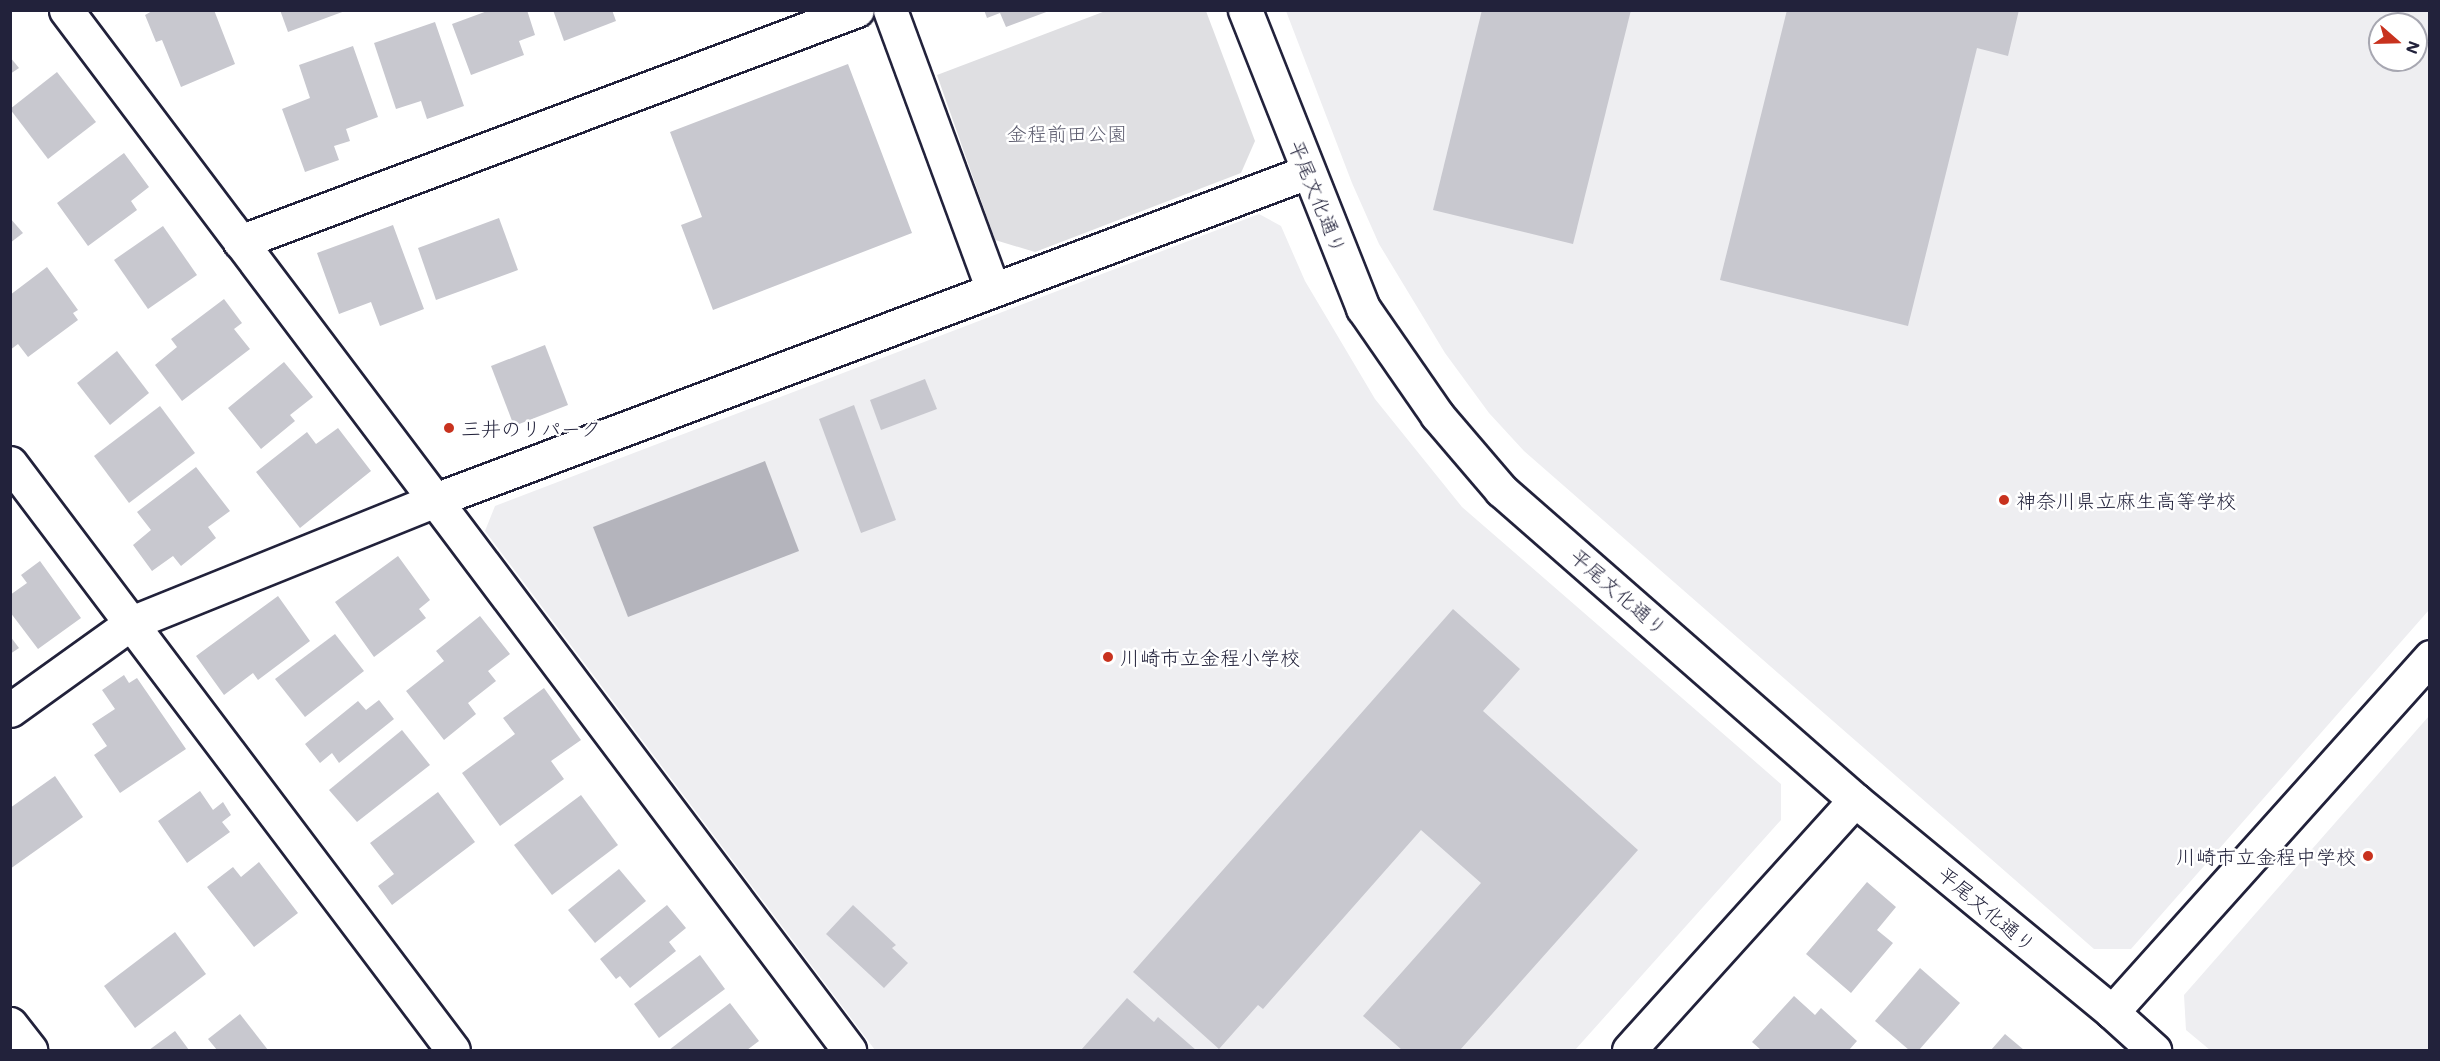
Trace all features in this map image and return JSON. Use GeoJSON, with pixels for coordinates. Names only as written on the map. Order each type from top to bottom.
{"type":"FeatureCollection","features":[{"type":"Feature","properties":{"kind":"street"},"geometry":{"type":"LineString","coordinates":[[66,10],[849,1050]]}},
{"type":"Feature","properties":{"kind":"street"},"geometry":{"type":"LineString","coordinates":[[240,242],[857,10]]}},
{"type":"Feature","properties":{"kind":"street"},"geometry":{"type":"LineString","coordinates":[[890,10],[993,290]]}},
{"type":"Feature","properties":{"kind":"street","name":"平尾文化通り"},"geometry":{"type":"LineString","coordinates":[[1245,10],[1307,172],[1363,308],[1437,415],[1501,490],[1855,800],[2112,1012],[2154,1050]]}},
{"type":"Feature","properties":{"kind":"street"},"geometry":{"type":"LineString","coordinates":[[10,710],[131,623],[435,500],[1307,172]]}},
{"type":"Feature","properties":{"kind":"street"},"geometry":{"type":"LineString","coordinates":[[10,463],[453,1050]]}},
{"type":"Feature","properties":{"kind":"street"},"geometry":{"type":"LineString","coordinates":[[2112,1012],[2430,657]]}},
{"type":"Feature","properties":{"kind":"street"},"geometry":{"type":"LineString","coordinates":[[1629,1050],[1855,800]]}},
{"type":"Feature","properties":{"kind":"street"},"geometry":{"type":"LineString","coordinates":[[10,1024],[30,1050]]}},
{"type":"Feature","properties":{"kind":"shaded area","name":"神奈川県立麻生高等学校"},"geometry":{"type":"Polygon","coordinates":[[[1286,11],[2429,11],[2429,610],[2131,949],[2094,949],[1524,451],[1489,413],[1445,353],[1379,244],[1352,183],[1286,11]]]}},
{"type":"Feature","properties":{"kind":"shaded area","name":"川崎市立金程小学校"},"geometry":{"type":"Polygon","coordinates":[[[1259,214],[1281,226],[1305,281],[1375,399],[1462,507],[1781,784],[1781,820],[1575,1050],[875,1050],[485,531],[495,506],[1259,214]]]}},
{"type":"Feature","properties":{"kind":"shaded area"},"geometry":{"type":"Polygon","coordinates":[[[765,461],[799,551],[628,617],[593,527],[765,461]]]}},
{"type":"Feature","properties":{"kind":"shaded area","name":"川崎市立金程中学校"},"geometry":{"type":"Polygon","coordinates":[[[2429,716],[2429,1050],[2210,1050],[2186,1030],[2184,995],[2429,716]]]}},
{"type":"Feature","properties":{"kind":"green space","name":"金程前田公園"},"geometry":{"type":"Polygon","coordinates":[[[1108,10],[1206,11],[1255,141],[1241,173],[1035,252],[995,240],[937,75],[1108,10]]]}},
{"type":"Feature","properties":{"kind":"building"},"geometry":{"type":"Polygon","coordinates":[[[154,10],[214,10],[235,64],[181,87],[162,40],[156,42],[145,15],[154,10]]]}},
{"type":"Feature","properties":{"kind":"building"},"geometry":{"type":"Polygon","coordinates":[[[280,10],[345,10],[345,11],[288,32],[280,10]]]}},
{"type":"Feature","properties":{"kind":"building"},"geometry":{"type":"Polygon","coordinates":[[[490,10],[527,10],[535,35],[519,41],[524,55],[471,75],[452,24],[490,10]]]}},
{"type":"Feature","properties":{"kind":"building"},"geometry":{"type":"Polygon","coordinates":[[[553,10],[612,10],[616,21],[564,41],[553,10]]]}},
{"type":"Feature","properties":{"kind":"building"},"geometry":{"type":"Polygon","coordinates":[[[984,10],[1049,11],[1006,27],[1000,13],[987,18],[984,10]]]}},
{"type":"Feature","properties":{"kind":"building"},"geometry":{"type":"Polygon","coordinates":[[[1482,10],[1631,10],[1573,244],[1433,210],[1482,10]]]}},
{"type":"Feature","properties":{"kind":"building"},"geometry":{"type":"Polygon","coordinates":[[[1787,10],[2019,10],[2008,56],[1977,48],[1908,326],[1720,280],[1787,10]]]}},
{"type":"Feature","properties":{"kind":"building"},"geometry":{"type":"Polygon","coordinates":[[[435,22],[464,106],[427,119],[421,101],[396,109],[374,43],[435,22]]]}},
{"type":"Feature","properties":{"kind":"building"},"geometry":{"type":"Polygon","coordinates":[[[353,46],[378,117],[346,129],[350,141],[334,146],[339,160],[305,172],[282,109],[310,98],[299,65],[353,46]]]}},
{"type":"Feature","properties":{"kind":"building"},"geometry":{"type":"Polygon","coordinates":[[[10,57],[19,68],[10,74],[10,57]]]}},
{"type":"Feature","properties":{"kind":"building"},"geometry":{"type":"Polygon","coordinates":[[[848,64],[912,233],[713,310],[681,225],[702,217],[670,132],[848,64]]]}},
{"type":"Feature","properties":{"kind":"building"},"geometry":{"type":"Polygon","coordinates":[[[57,72],[96,122],[48,159],[10,109],[57,72]]]}},
{"type":"Feature","properties":{"kind":"building"},"geometry":{"type":"Polygon","coordinates":[[[124,153],[149,187],[131,201],[137,210],[88,246],[57,203],[124,153]]]}},
{"type":"Feature","properties":{"kind":"building"},"geometry":{"type":"Polygon","coordinates":[[[10,218],[23,233],[10,243],[10,218]]]}},
{"type":"Feature","properties":{"kind":"building"},"geometry":{"type":"Polygon","coordinates":[[[499,218],[518,270],[436,300],[418,248],[499,218]]]}},
{"type":"Feature","properties":{"kind":"building"},"geometry":{"type":"Polygon","coordinates":[[[393,225],[424,309],[380,326],[371,302],[339,314],[317,253],[393,225]]]}},
{"type":"Feature","properties":{"kind":"building"},"geometry":{"type":"Polygon","coordinates":[[[163,226],[197,275],[148,309],[114,260],[163,226]]]}},
{"type":"Feature","properties":{"kind":"building"},"geometry":{"type":"Polygon","coordinates":[[[47,267],[78,310],[73,313],[78,320],[28,357],[18,344],[10,350],[10,295],[47,267]]]}},
{"type":"Feature","properties":{"kind":"building"},"geometry":{"type":"Polygon","coordinates":[[[224,299],[242,323],[234,329],[250,349],[182,401],[155,365],[177,347],[171,339],[224,299]]]}},
{"type":"Feature","properties":{"kind":"building"},"geometry":{"type":"Polygon","coordinates":[[[545,345],[568,405],[514,426],[491,366],[545,345]]]}},
{"type":"Feature","properties":{"kind":"building"},"geometry":{"type":"Polygon","coordinates":[[[117,351],[149,393],[110,425],[77,383],[117,351]]]}},
{"type":"Feature","properties":{"kind":"building"},"geometry":{"type":"Polygon","coordinates":[[[284,362],[313,397],[290,415],[295,421],[261,449],[228,408],[284,362]]]}},
{"type":"Feature","properties":{"kind":"building"},"geometry":{"type":"Polygon","coordinates":[[[925,379],[937,409],[881,430],[870,400],[925,379]]]}},
{"type":"Feature","properties":{"kind":"building"},"geometry":{"type":"Polygon","coordinates":[[[854,405],[896,520],[861,533],[819,419],[854,405]]]}},
{"type":"Feature","properties":{"kind":"building"},"geometry":{"type":"Polygon","coordinates":[[[160,406],[195,453],[129,503],[94,456],[160,406]]]}},
{"type":"Feature","properties":{"kind":"building"},"geometry":{"type":"Polygon","coordinates":[[[338,428],[371,471],[300,528],[256,472],[307,432],[316,444],[338,428]]]}},
{"type":"Feature","properties":{"kind":"building"},"geometry":{"type":"Polygon","coordinates":[[[196,467],[230,511],[208,527],[216,538],[181,566],[173,556],[152,571],[133,545],[151,530],[137,512],[196,467]]]}},
{"type":"Feature","properties":{"kind":"building"},"geometry":{"type":"Polygon","coordinates":[[[398,556],[430,600],[419,609],[426,618],[374,657],[335,602],[398,556]]]}},
{"type":"Feature","properties":{"kind":"building"},"geometry":{"type":"Polygon","coordinates":[[[40,561],[81,618],[38,649],[10,612],[10,595],[27,583],[21,575],[40,561]]]}},
{"type":"Feature","properties":{"kind":"building"},"geometry":{"type":"Polygon","coordinates":[[[278,596],[310,641],[258,680],[253,673],[224,695],[196,656],[278,596]]]}},
{"type":"Feature","properties":{"kind":"building"},"geometry":{"type":"Polygon","coordinates":[[[1453,609],[1520,669],[1483,711],[1638,850],[1460,1050],[1402,1050],[1363,1016],[1481,883],[1421,830],[1263,1009],[1258,1005],[1219,1049],[1133,972],[1453,609]]]}},
{"type":"Feature","properties":{"kind":"building"},"geometry":{"type":"Polygon","coordinates":[[[480,616],[510,654],[488,671],[496,681],[468,703],[476,714],[444,740],[406,691],[444,661],[436,651],[480,616]]]}},
{"type":"Feature","properties":{"kind":"building"},"geometry":{"type":"Polygon","coordinates":[[[335,634],[364,671],[305,717],[275,679],[335,634]]]}},
{"type":"Feature","properties":{"kind":"building"},"geometry":{"type":"Polygon","coordinates":[[[10,636],[19,648],[10,654],[10,636]]]}},
{"type":"Feature","properties":{"kind":"building"},"geometry":{"type":"Polygon","coordinates":[[[124,675],[129,683],[137,678],[186,749],[120,793],[94,755],[107,746],[92,724],[115,709],[102,690],[124,675]]]}},
{"type":"Feature","properties":{"kind":"building"},"geometry":{"type":"Polygon","coordinates":[[[544,688],[581,740],[551,761],[564,779],[500,826],[462,773],[515,734],[503,718],[544,688]]]}},
{"type":"Feature","properties":{"kind":"building"},"geometry":{"type":"Polygon","coordinates":[[[379,700],[394,719],[339,763],[332,753],[320,763],[305,744],[358,701],[366,710],[379,700]]]}},
{"type":"Feature","properties":{"kind":"building"},"geometry":{"type":"Polygon","coordinates":[[[402,730],[430,765],[357,822],[329,790],[402,730]]]}},
{"type":"Feature","properties":{"kind":"building"},"geometry":{"type":"Polygon","coordinates":[[[55,776],[83,817],[10,869],[10,808],[55,776]]]}},
{"type":"Feature","properties":{"kind":"building"},"geometry":{"type":"Polygon","coordinates":[[[200,791],[213,810],[223,802],[231,815],[222,822],[230,832],[187,863],[158,821],[200,791]]]}},
{"type":"Feature","properties":{"kind":"building"},"geometry":{"type":"Polygon","coordinates":[[[438,792],[475,842],[392,905],[378,886],[394,874],[370,843],[438,792]]]}},
{"type":"Feature","properties":{"kind":"building"},"geometry":{"type":"Polygon","coordinates":[[[581,795],[618,845],[552,895],[514,845],[581,795]]]}},
{"type":"Feature","properties":{"kind":"building"},"geometry":{"type":"Polygon","coordinates":[[[259,862],[298,913],[254,947],[207,887],[233,867],[241,877],[259,862]]]}},
{"type":"Feature","properties":{"kind":"building"},"geometry":{"type":"Polygon","coordinates":[[[619,869],[646,901],[595,943],[568,910],[619,869]]]}},
{"type":"Feature","properties":{"kind":"building"},"geometry":{"type":"Polygon","coordinates":[[[1867,882],[1896,907],[1877,930],[1893,943],[1851,993],[1806,954],[1867,882]]]}},
{"type":"Feature","properties":{"kind":"building"},"geometry":{"type":"Polygon","coordinates":[[[667,905],[686,928],[669,942],[676,951],[630,988],[620,976],[616,979],[600,959],[667,905]]]}},
{"type":"Feature","properties":{"kind":"building"},"geometry":{"type":"Polygon","coordinates":[[[853,905],[896,945],[892,948],[908,963],[884,988],[826,934],[853,905]]]}},
{"type":"Feature","properties":{"kind":"building"},"geometry":{"type":"Polygon","coordinates":[[[175,932],[206,974],[135,1028],[104,986],[175,932]]]}},
{"type":"Feature","properties":{"kind":"building"},"geometry":{"type":"Polygon","coordinates":[[[700,955],[725,989],[659,1038],[634,1004],[700,955]]]}},
{"type":"Feature","properties":{"kind":"building"},"geometry":{"type":"Polygon","coordinates":[[[1920,968],[1960,1003],[1919,1050],[1909,1050],[1875,1021],[1920,968]]]}},
{"type":"Feature","properties":{"kind":"building"},"geometry":{"type":"Polygon","coordinates":[[[1794,996],[1815,1015],[1821,1008],[1857,1041],[1849,1050],[1761,1050],[1752,1042],[1794,996]]]}},
{"type":"Feature","properties":{"kind":"building"},"geometry":{"type":"Polygon","coordinates":[[[1127,998],[1154,1022],[1158,1017],[1196,1050],[1081,1050],[1127,998]]]}},
{"type":"Feature","properties":{"kind":"building"},"geometry":{"type":"Polygon","coordinates":[[[730,1003],[759,1041],[747,1050],[669,1050],[730,1003]]]}},
{"type":"Feature","properties":{"kind":"building"},"geometry":{"type":"Polygon","coordinates":[[[240,1014],[268,1050],[217,1050],[208,1039],[240,1014]]]}},
{"type":"Feature","properties":{"kind":"building"},"geometry":{"type":"Polygon","coordinates":[[[175,1031],[189,1050],[149,1050],[175,1031]]]}},
{"type":"Feature","properties":{"kind":"building"},"geometry":{"type":"Polygon","coordinates":[[[2005,1034],[2024,1050],[1991,1050],[2005,1034]]]}},
{"type":"Feature","properties":{"kind":"place","name":"三井のリパーク"},"geometry":{"type":"Point","coordinates":[449,428]}},
{"type":"Feature","properties":{"kind":"place","name":"神奈川県立麻生高等学校"},"geometry":{"type":"Point","coordinates":[2004,500]}},
{"type":"Feature","properties":{"kind":"place","name":"川崎市立金程小学校"},"geometry":{"type":"Point","coordinates":[1108,657]}},
{"type":"Feature","properties":{"kind":"place","name":"川崎市立金程中学校"},"geometry":{"type":"Point","coordinates":[2368,856]}}]}
